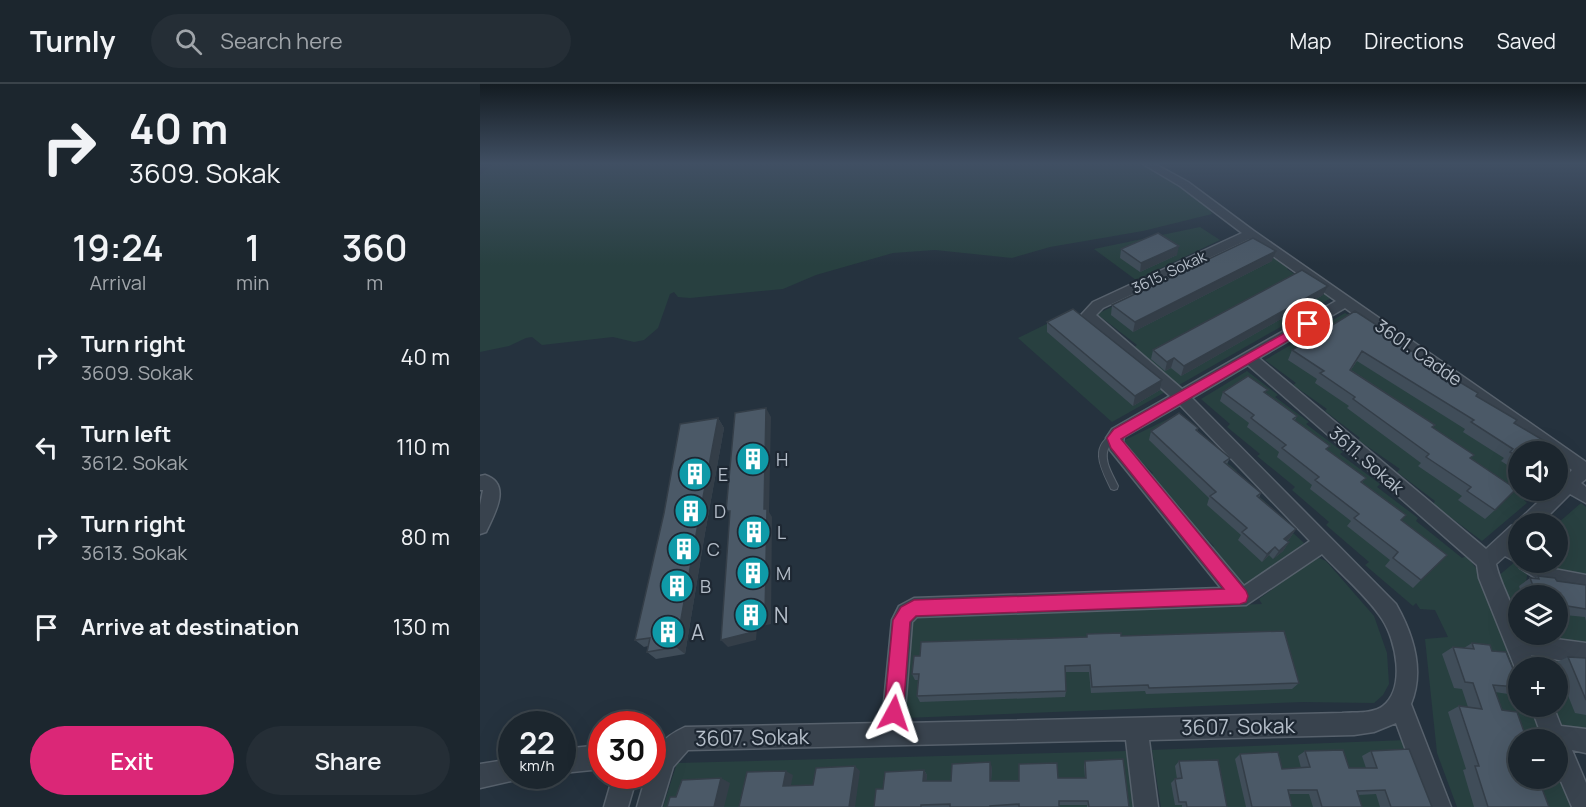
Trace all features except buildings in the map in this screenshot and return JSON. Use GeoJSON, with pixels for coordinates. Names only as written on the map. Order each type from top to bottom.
{"type":"FeatureCollection","features":[{"type":"Feature","properties":{"kind":"street","name":"3601. Cadde"},"geometry":{"type":"LineString","coordinates":[[1202,198],[1250,234],[1585,470]]}},
{"type":"Feature","properties":{"kind":"street","name":"3615. Sokak"},"geometry":{"type":"LineString","coordinates":[[1182,397],[1092,320],[1088,315],[1089,312],[1098,305],[1250,234]]}},
{"type":"Feature","properties":{"kind":"street"},"geometry":{"type":"LineString","coordinates":[[1240,596],[1116,445],[1114,437],[1347,301]]}},
{"type":"Feature","properties":{"kind":"street","name":"3611. Sokak"},"geometry":{"type":"LineString","coordinates":[[1249,358],[1486,561]]}},
{"type":"Feature","properties":{"kind":"street"},"geometry":{"type":"LineString","coordinates":[[1182,397],[1389,610],[1397,624],[1404,646],[1407,671],[1406,687],[1401,703],[1439,807]]}},
{"type":"Feature","properties":{"kind":"street"},"geometry":{"type":"LineString","coordinates":[[1539,513],[1585,470]]}},
{"type":"Feature","properties":{"kind":"street"},"geometry":{"type":"LineString","coordinates":[[480,483],[485,482],[492,487],[490,503],[480,526]]}},
{"type":"Feature","properties":{"kind":"street"},"geometry":{"type":"LineString","coordinates":[[1569,484],[1586,496]]}},
{"type":"Feature","properties":{"kind":"street"},"geometry":{"type":"LineString","coordinates":[[892,734],[901,628],[906,613],[921,607],[1246,596],[1324,542]]}},
{"type":"Feature","properties":{"kind":"street"},"geometry":{"type":"LineString","coordinates":[[1508,547],[1486,561],[1489,578],[1508,625]]}},
{"type":"Feature","properties":{"kind":"street"},"geometry":{"type":"LineString","coordinates":[[1544,573],[1550,577],[1586,584]]}},
{"type":"Feature","properties":{"kind":"street"},"geometry":{"type":"LineString","coordinates":[[1533,645],[1586,654]]}},
{"type":"Feature","properties":{"kind":"street","name":"3607. Sokak"},"geometry":{"type":"LineString","coordinates":[[649,807],[665,756],[676,743],[693,738],[1362,722],[1381,720],[1401,703]]}},
{"type":"Feature","properties":{"kind":"street"},"geometry":{"type":"LineString","coordinates":[[1136,729],[1146,807]]}},
{"type":"Feature","properties":{"kind":"street"},"geometry":{"type":"LineString","coordinates":[[1568,740],[1586,741]]}},
{"type":"Feature","properties":{"kind":"street"},"geometry":{"type":"LineString","coordinates":[[1568,770],[1584,807]]}},
{"type":"Feature","properties":{"kind":"street"},"geometry":{"type":"LineString","coordinates":[[480,776],[498,773]]}},
{"type":"Feature","properties":{"kind":"street"},"geometry":{"type":"LineString","coordinates":[[616,807],[622,789]]}},
{"type":"Feature","properties":{"kind":"lane"},"geometry":{"type":"LineString","coordinates":[[1114,437],[1107,441],[1102,450],[1103,462],[1114,486]]}},
{"type":"Feature","properties":{"kind":"green space"},"geometry":{"type":"Polygon","coordinates":[[[480,198],[1199,198],[1212,214],[1143,231],[1050,247],[1012,258],[935,250],[893,253],[816,275],[783,289],[690,298],[678,297],[674,292],[670,294],[658,328],[644,340],[634,342],[613,337],[542,345],[532,337],[509,346],[480,352],[480,198]]]}},
{"type":"Feature","properties":{"kind":"green space"},"geometry":{"type":"Polygon","coordinates":[[[1200,227],[1220,240],[1136,280],[1094,249],[1200,227]]]}},
{"type":"Feature","properties":{"kind":"green space"},"geometry":{"type":"Polygon","coordinates":[[[1247,242],[1289,267],[1287,269],[1331,298],[1179,385],[1133,348],[1137,345],[1097,314],[1247,242]]]}},
{"type":"Feature","properties":{"kind":"green space"},"geometry":{"type":"Polygon","coordinates":[[[1071,312],[1167,391],[1112,422],[1018,338],[1071,312]]]}},
{"type":"Feature","properties":{"kind":"green space"},"geometry":{"type":"Polygon","coordinates":[[[1345,313],[1377,332],[1508,443],[1508,501],[1527,503],[1515,513],[1508,513],[1508,519],[1482,541],[1433,504],[1435,501],[1397,472],[1400,469],[1358,440],[1360,438],[1325,411],[1327,409],[1293,385],[1296,383],[1265,360],[1345,313]]]}},
{"type":"Feature","properties":{"kind":"green space"},"geometry":{"type":"Polygon","coordinates":[[[1247,371],[1278,395],[1275,397],[1309,422],[1306,424],[1343,452],[1340,454],[1380,484],[1377,487],[1418,518],[1416,521],[1462,558],[1467,556],[1478,571],[1512,657],[1508,657],[1508,717],[1537,717],[1543,729],[1508,729],[1508,789],[1567,789],[1575,807],[1457,807],[1437,753],[1425,639],[1448,637],[1435,610],[1420,609],[1416,603],[1413,606],[1365,565],[1369,562],[1326,525],[1329,522],[1292,490],[1295,487],[1257,456],[1260,454],[1227,427],[1230,424],[1201,399],[1247,371]]]}},
{"type":"Feature","properties":{"kind":"green space"},"geometry":{"type":"Polygon","coordinates":[[[1176,415],[1237,471],[1234,474],[1269,505],[1266,508],[1304,543],[1247,587],[1210,549],[1214,546],[1178,510],[1181,508],[1150,476],[1153,473],[1121,442],[1176,415]]]}},
{"type":"Feature","properties":{"kind":"green space"},"geometry":{"type":"Polygon","coordinates":[[[1581,503],[1586,507],[1586,577],[1563,573],[1568,573],[1568,514],[1581,503]]]}},
{"type":"Feature","properties":{"kind":"green space"},"geometry":{"type":"Polygon","coordinates":[[[1319,558],[1326,561],[1374,616],[1387,653],[1389,684],[1383,695],[1374,703],[1302,702],[904,718],[910,617],[1262,604],[1259,599],[1312,560],[1319,558]]]}},
{"type":"Feature","properties":{"kind":"green space"},"geometry":{"type":"Polygon","coordinates":[[[1508,568],[1508,573],[1528,573],[1526,581],[1550,585],[1508,585],[1508,602],[1497,577],[1508,568]]]}},
{"type":"Feature","properties":{"kind":"green space"},"geometry":{"type":"Polygon","coordinates":[[[1568,588],[1586,591],[1586,647],[1568,644],[1568,588]]]}},
{"type":"Feature","properties":{"kind":"green space"},"geometry":{"type":"Polygon","coordinates":[[[1530,651],[1564,657],[1533,657],[1530,651]]]}},
{"type":"Feature","properties":{"kind":"green space"},"geometry":{"type":"Polygon","coordinates":[[[1568,658],[1586,661],[1586,732],[1564,729],[1559,717],[1568,717],[1568,658]]]}},
{"type":"Feature","properties":{"kind":"green space"},"geometry":{"type":"Polygon","coordinates":[[[1407,740],[1431,807],[1161,807],[1152,750],[1407,740]]]}},
{"type":"Feature","properties":{"kind":"green space"},"geometry":{"type":"Polygon","coordinates":[[[1128,751],[1134,807],[663,807],[677,763],[1128,751]]]}},
{"type":"Feature","properties":{"kind":"place","name":"H"},"geometry":{"type":"Point","coordinates":[753,459]}},
{"type":"Feature","properties":{"kind":"place","name":"E"},"geometry":{"type":"Point","coordinates":[695,474]}},
{"type":"Feature","properties":{"kind":"place","name":"D"},"geometry":{"type":"Point","coordinates":[691,511]}},
{"type":"Feature","properties":{"kind":"place","name":"L"},"geometry":{"type":"Point","coordinates":[754,532]}},
{"type":"Feature","properties":{"kind":"place","name":"C"},"geometry":{"type":"Point","coordinates":[684,549]}},
{"type":"Feature","properties":{"kind":"place","name":"M"},"geometry":{"type":"Point","coordinates":[753,573]}},
{"type":"Feature","properties":{"kind":"place","name":"B"},"geometry":{"type":"Point","coordinates":[677,586]}},
{"type":"Feature","properties":{"kind":"place","name":"N"},"geometry":{"type":"Point","coordinates":[751,615]}},
{"type":"Feature","properties":{"kind":"place","name":"A"},"geometry":{"type":"Point","coordinates":[668,632]}},
{"type":"Feature","properties":{"kind":"route"},"geometry":{"type":"LineString","coordinates":[[894,713],[902,620],[906,613],[914,608],[1240,596],[1116,445],[1114,438],[1308,324]]}}]}
